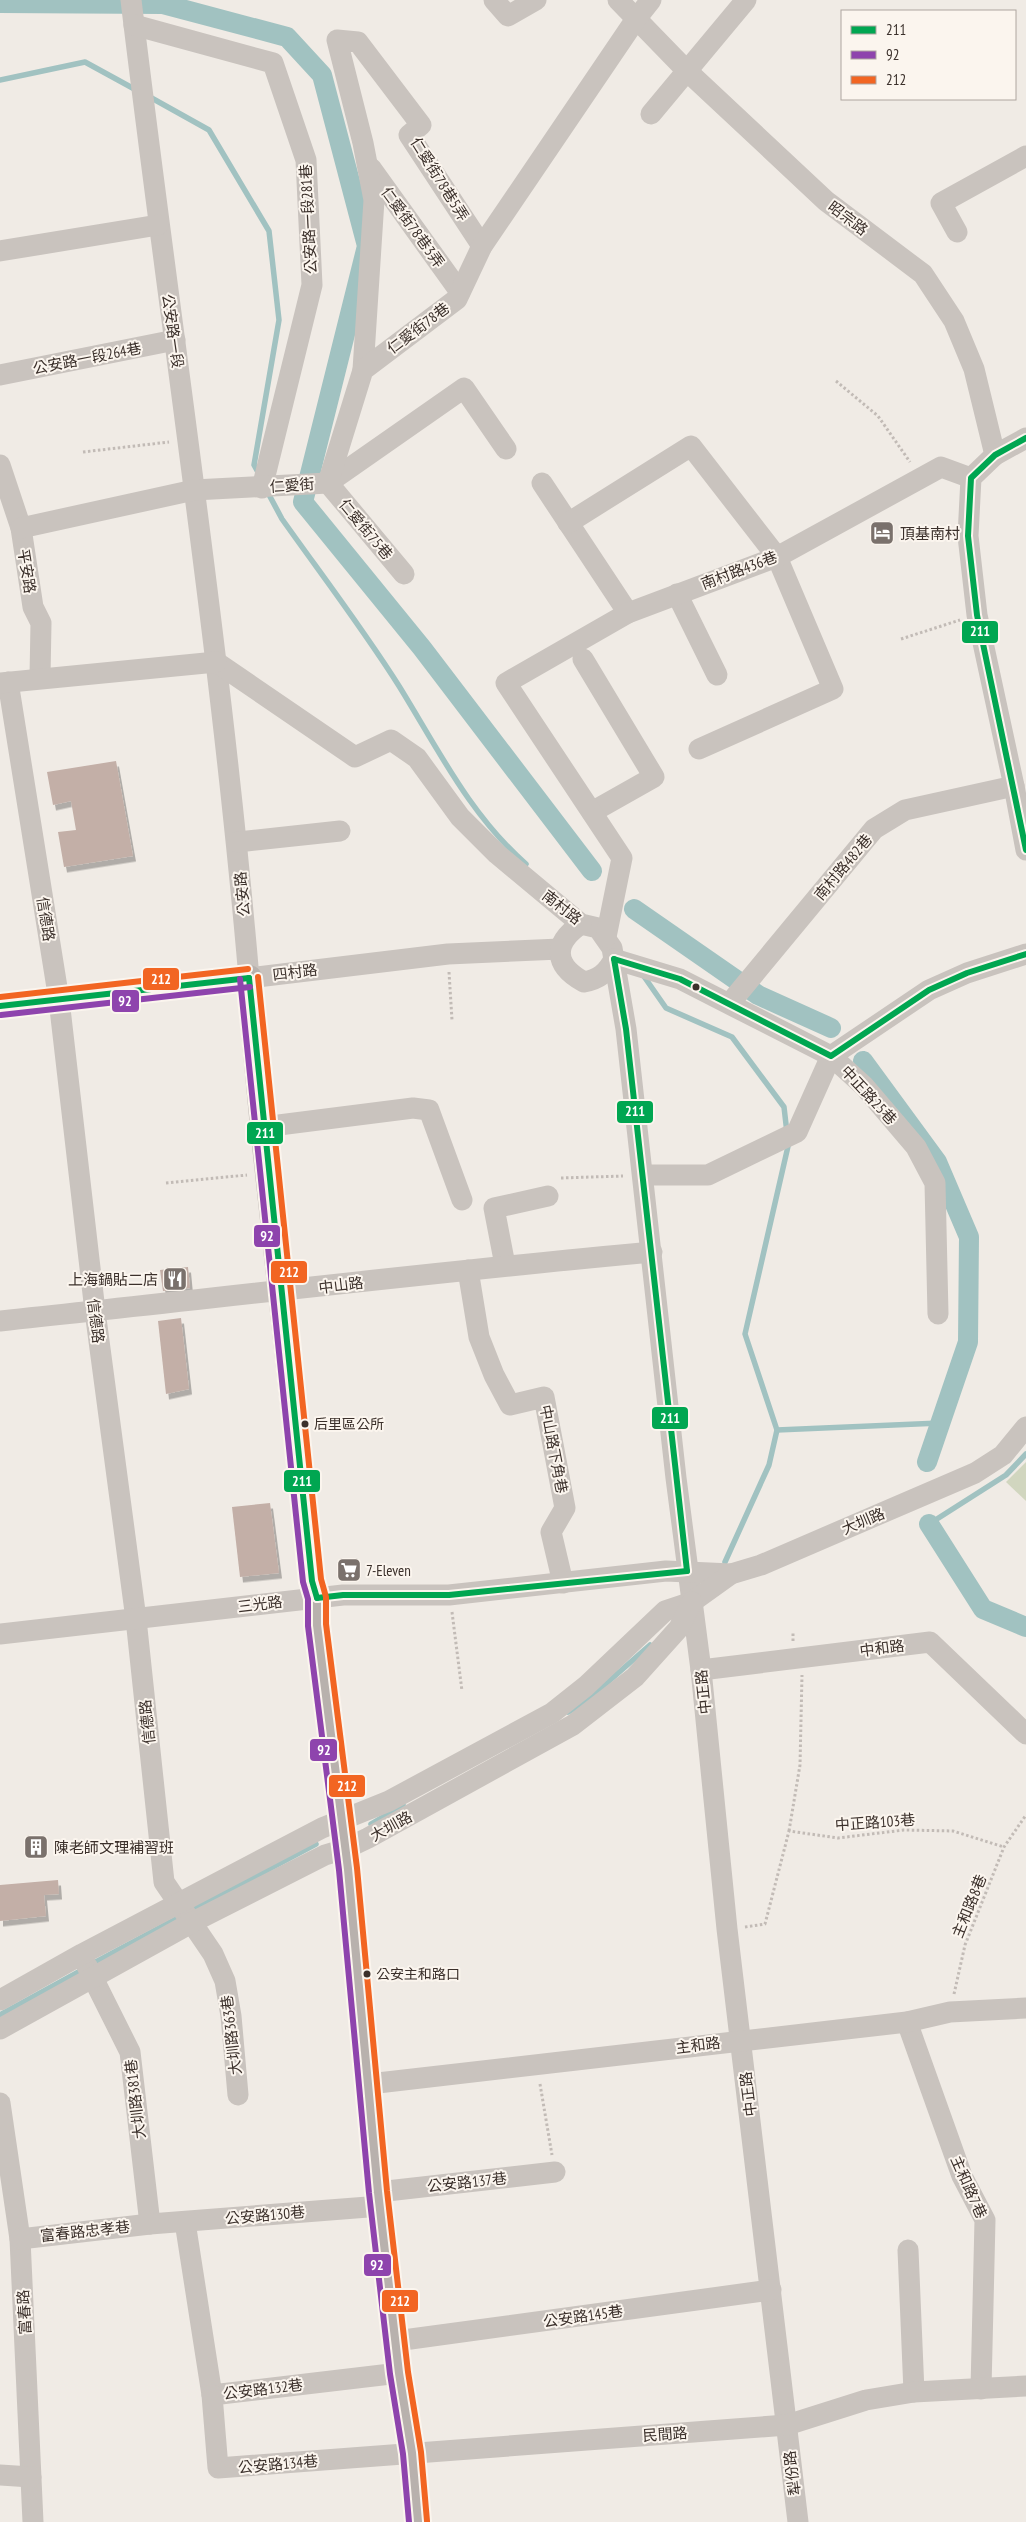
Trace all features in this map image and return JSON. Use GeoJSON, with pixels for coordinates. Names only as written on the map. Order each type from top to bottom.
{"type":"FeatureCollection","features":[{"type":"Feature","properties":{"kind":"main road","name":"四村路"},"geometry":{"type":"LineString","coordinates":[[0,1006],[249,978]]}},
{"type":"Feature","properties":{"kind":"main road","name":"公安路"},"geometry":{"type":"LineString","coordinates":[[249,978],[263,1127],[311,1571],[317,1598],[317,1625],[345,1849],[380,2199],[399,2373],[412,2453],[418,2522]]}},
{"type":"Feature","properties":{"kind":"street","name":"公安路一段"},"geometry":{"type":"LineString","coordinates":[[131,0],[158,225],[190,439],[194,490],[216,662]]}},
{"type":"Feature","properties":{"kind":"street"},"geometry":{"type":"LineString","coordinates":[[494,0],[508,16],[536,0]]}},
{"type":"Feature","properties":{"kind":"street","name":"昭宗路"},"geometry":{"type":"LineString","coordinates":[[618,0],[686,70],[826,201],[923,274],[954,321],[974,369],[995,455]]}},
{"type":"Feature","properties":{"kind":"street"},"geometry":{"type":"LineString","coordinates":[[636,19],[651,0]]}},
{"type":"Feature","properties":{"kind":"street"},"geometry":{"type":"LineString","coordinates":[[651,114],[746,0]]}},
{"type":"Feature","properties":{"kind":"street","name":"仁愛街78巷"},"geometry":{"type":"LineString","coordinates":[[363,370],[457,299],[482,246],[636,19]]}},
{"type":"Feature","properties":{"kind":"street","name":"公安路一段281巷"},"geometry":{"type":"LineString","coordinates":[[134,25],[273,63],[306,160],[312,285],[262,488]]}},
{"type":"Feature","properties":{"kind":"street","name":"仁愛街78巷5弄"},"geometry":{"type":"LineString","coordinates":[[366,161],[337,40],[358,42],[421,126],[409,135],[482,246]]}},
{"type":"Feature","properties":{"kind":"street"},"geometry":{"type":"LineString","coordinates":[[957,232],[941,203],[1026,156]]}},
{"type":"Feature","properties":{"kind":"street"},"geometry":{"type":"LineString","coordinates":[[328,483],[363,370],[374,200],[366,161]]}},
{"type":"Feature","properties":{"kind":"street","name":"仁愛街78巷3弄"},"geometry":{"type":"LineString","coordinates":[[366,161],[460,292]]}},
{"type":"Feature","properties":{"kind":"street"},"geometry":{"type":"LineString","coordinates":[[0,252],[158,225]]}},
{"type":"Feature","properties":{"kind":"street","name":"公安路一段264巷"},"geometry":{"type":"LineString","coordinates":[[0,375],[175,340]]}},
{"type":"Feature","properties":{"kind":"street","name":"仁愛街"},"geometry":{"type":"LineString","coordinates":[[21,528],[194,490],[240,486],[262,488],[328,483],[464,388],[506,449]]}},
{"type":"Feature","properties":{"kind":"street"},"geometry":{"type":"LineString","coordinates":[[1026,438],[995,455],[971,478],[968,536],[977,615],[1026,850]]}},
{"type":"Feature","properties":{"kind":"street"},"geometry":{"type":"LineString","coordinates":[[568,523],[691,446],[777,557],[833,689],[698,749]]}},
{"type":"Feature","properties":{"kind":"street","name":"平安路"},"geometry":{"type":"LineString","coordinates":[[0,465],[21,528],[33,608],[41,623],[40,677]]}},
{"type":"Feature","properties":{"kind":"street","name":"南村路436巷"},"geometry":{"type":"LineString","coordinates":[[592,812],[506,683],[628,613],[777,557],[941,467],[971,478]]}},
{"type":"Feature","properties":{"kind":"street","name":"仁愛街75巷"},"geometry":{"type":"LineString","coordinates":[[328,483],[404,574]]}},
{"type":"Feature","properties":{"kind":"street"},"geometry":{"type":"LineString","coordinates":[[542,483],[628,613]]}},
{"type":"Feature","properties":{"kind":"street"},"geometry":{"type":"LineString","coordinates":[[677,594],[716,675]]}},
{"type":"Feature","properties":{"kind":"street"},"geometry":{"type":"LineString","coordinates":[[581,924],[566,936],[560,949],[560,957],[565,967],[584,982],[594,980],[607,972],[614,959],[612,948],[606,937],[622,858],[592,812],[654,777],[583,659]]}},
{"type":"Feature","properties":{"kind":"street"},"geometry":{"type":"LineString","coordinates":[[4,682],[40,677],[216,662]]}},
{"type":"Feature","properties":{"kind":"street","name":"公安路"},"geometry":{"type":"LineString","coordinates":[[216,662],[238,842],[249,978]]}},
{"type":"Feature","properties":{"kind":"street","name":"南村路"},"geometry":{"type":"LineString","coordinates":[[216,662],[355,757],[391,740],[417,758],[460,817],[497,854],[581,924],[598,928],[606,937]]}},
{"type":"Feature","properties":{"kind":"street","name":"信德路"},"geometry":{"type":"LineString","coordinates":[[4,682],[59,1000],[95,1311],[136,1619],[164,1882],[193,1922]]}},
{"type":"Feature","properties":{"kind":"street","name":"南村路482巷"},"geometry":{"type":"LineString","coordinates":[[734,998],[874,829],[905,810],[1014,786]]}},
{"type":"Feature","properties":{"kind":"street"},"geometry":{"type":"LineString","coordinates":[[238,842],[340,831]]}},
{"type":"Feature","properties":{"kind":"street","name":"四村路"},"geometry":{"type":"LineString","coordinates":[[249,978],[448,954],[560,949]]}},
{"type":"Feature","properties":{"kind":"street"},"geometry":{"type":"LineString","coordinates":[[614,959],[734,998],[831,1056],[930,990],[967,973],[1026,954]]}},
{"type":"Feature","properties":{"kind":"street","name":"中正路"},"geometry":{"type":"LineString","coordinates":[[614,959],[626,1029],[687,1570],[701,1670],[727,1929],[787,2425]]}},
{"type":"Feature","properties":{"kind":"street","name":"中正路25巷"},"geometry":{"type":"LineString","coordinates":[[643,1175],[708,1175],[765,1150],[797,1132],[831,1056],[864,1086],[916,1148],[935,1183],[938,1314]]}},
{"type":"Feature","properties":{"kind":"street"},"geometry":{"type":"LineString","coordinates":[[263,1127],[412,1108],[429,1110],[462,1200]]}},
{"type":"Feature","properties":{"kind":"street"},"geometry":{"type":"LineString","coordinates":[[505,1265],[494,1208],[548,1196]]}},
{"type":"Feature","properties":{"kind":"street","name":"中山路"},"geometry":{"type":"LineString","coordinates":[[0,1321],[282,1292],[505,1265],[652,1252]]}},
{"type":"Feature","properties":{"kind":"street","name":"中山路下角巷"},"geometry":{"type":"LineString","coordinates":[[468,1270],[479,1337],[494,1375],[510,1405],[544,1398],[565,1508],[551,1532],[563,1583]]}},
{"type":"Feature","properties":{"kind":"street","name":"大圳路"},"geometry":{"type":"LineString","coordinates":[[0,2000],[179,1902],[193,1897],[322,1828],[389,1801],[552,1713],[586,1686],[665,1611],[692,1602],[731,1574],[761,1564],[974,1473],[1003,1456],[1026,1427]]}},
{"type":"Feature","properties":{"kind":"street","name":"三光路"},"geometry":{"type":"LineString","coordinates":[[0,1634],[343,1595],[449,1595],[687,1570],[731,1574]]}},
{"type":"Feature","properties":{"kind":"street","name":"大圳路"},"geometry":{"type":"LineString","coordinates":[[0,2030],[193,1922],[325,1855],[345,1849],[574,1725],[635,1677],[680,1628],[692,1602]]}},
{"type":"Feature","properties":{"kind":"street","name":"中和路"},"geometry":{"type":"LineString","coordinates":[[701,1670],[930,1642],[1026,1734]]}},
{"type":"Feature","properties":{"kind":"street","name":"大圳路363巷"},"geometry":{"type":"LineString","coordinates":[[193,1922],[213,1954],[225,1982],[231,2016],[238,2095]]}},
{"type":"Feature","properties":{"kind":"street","name":"大圳路381巷"},"geometry":{"type":"LineString","coordinates":[[82,1954],[92,1979],[130,2052],[150,2224]]}},
{"type":"Feature","properties":{"kind":"street","name":"主和路"},"geometry":{"type":"LineString","coordinates":[[369,2084],[908,2022],[950,2012],[1026,2008]]}},
{"type":"Feature","properties":{"kind":"street","name":"主和路7巷"},"geometry":{"type":"LineString","coordinates":[[908,2022],[962,2176],[986,2220],[981,2389]]}},
{"type":"Feature","properties":{"kind":"street","name":"富春路"},"geometry":{"type":"LineString","coordinates":[[0,2103],[20,2238],[32,2522]]}},
{"type":"Feature","properties":{"kind":"street","name":"公安路137巷"},"geometry":{"type":"LineString","coordinates":[[380,2199],[556,2172]]}},
{"type":"Feature","properties":{"kind":"street","name":"公安路130巷"},"geometry":{"type":"LineString","coordinates":[[150,2224],[185,2222],[380,2199]]}},
{"type":"Feature","properties":{"kind":"street","name":"公安路132巷"},"geometry":{"type":"LineString","coordinates":[[185,2222],[212,2395],[399,2373]]}},
{"type":"Feature","properties":{"kind":"street","name":"富春路忠孝巷"},"geometry":{"type":"LineString","coordinates":[[20,2238],[150,2224]]}},
{"type":"Feature","properties":{"kind":"street"},"geometry":{"type":"LineString","coordinates":[[908,2250],[914,2392]]}},
{"type":"Feature","properties":{"kind":"street","name":"公安路145巷"},"geometry":{"type":"LineString","coordinates":[[396,2342],[771,2290]]}},
{"type":"Feature","properties":{"kind":"street","name":"民間路"},"geometry":{"type":"LineString","coordinates":[[412,2453],[787,2425],[866,2400],[914,2392],[1026,2386]]}},
{"type":"Feature","properties":{"kind":"street","name":"公安路134巷"},"geometry":{"type":"LineString","coordinates":[[212,2395],[218,2468],[412,2453]]}},
{"type":"Feature","properties":{"kind":"street","name":"犁份路"},"geometry":{"type":"LineString","coordinates":[[787,2425],[798,2522]]}},
{"type":"Feature","properties":{"kind":"street"},"geometry":{"type":"LineString","coordinates":[[0,2475],[31,2477]]}},
{"type":"Feature","properties":{"kind":"path"},"geometry":{"type":"LineString","coordinates":[[836,382],[878,416],[920,477]]}},
{"type":"Feature","properties":{"kind":"path"},"geometry":{"type":"LineString","coordinates":[[83,452],[190,439]]}},
{"type":"Feature","properties":{"kind":"path"},"geometry":{"type":"LineString","coordinates":[[901,639],[977,615]]}},
{"type":"Feature","properties":{"kind":"path"},"geometry":{"type":"LineString","coordinates":[[448,954],[452,1020]]}},
{"type":"Feature","properties":{"kind":"path"},"geometry":{"type":"LineString","coordinates":[[166,1183],[268,1173]]}},
{"type":"Feature","properties":{"kind":"path"},"geometry":{"type":"LineString","coordinates":[[561,1178],[643,1175]]}},
{"type":"Feature","properties":{"kind":"path"},"geometry":{"type":"LineString","coordinates":[[449,1595],[462,1691]]}},
{"type":"Feature","properties":{"kind":"path"},"geometry":{"type":"LineString","coordinates":[[727,1929],[765,1924],[789,1831],[800,1765],[802,1657]]}},
{"type":"Feature","properties":{"kind":"path","name":"主和路8巷"},"geometry":{"type":"LineString","coordinates":[[950,2012],[965,1946],[1004,1847],[1026,1815]]}},
{"type":"Feature","properties":{"kind":"path","name":"中正路103巷"},"geometry":{"type":"LineString","coordinates":[[789,1831],[838,1838],[904,1830],[953,1831],[1004,1847]]}},
{"type":"Feature","properties":{"kind":"path"},"geometry":{"type":"LineString","coordinates":[[537,2064],[556,2172]]}},
{"type":"Feature","properties":{"kind":"green space"},"geometry":{"type":"Polygon","coordinates":[[[1026,1462],[1026,1501],[1006,1482],[1026,1462]]]}},
{"type":"Feature","properties":{"kind":"building"},"geometry":{"type":"Polygon","coordinates":[[[116,761],[133,856],[64,867],[58,832],[76,830],[71,801],[53,805],[47,772],[116,761]]]}},
{"type":"Feature","properties":{"kind":"building","name":"上海鍋貼二店"},"geometry":{"type":"Polygon","coordinates":[[[188,1267],[190,1288],[163,1291],[160,1270],[188,1267]]]}},
{"type":"Feature","properties":{"kind":"building"},"geometry":{"type":"Polygon","coordinates":[[[181,1318],[189,1389],[166,1394],[158,1321],[181,1318]]]}},
{"type":"Feature","properties":{"kind":"building"},"geometry":{"type":"Polygon","coordinates":[[[270,1503],[279,1573],[240,1577],[232,1507],[270,1503]]]}},
{"type":"Feature","properties":{"kind":"building"},"geometry":{"type":"Polygon","coordinates":[[[58,1880],[59,1894],[44,1895],[46,1916],[0,1921],[0,1885],[58,1880]]]}},
{"type":"Feature","properties":{"kind":"waterway"},"geometry":{"type":"LineString","coordinates":[[0,3],[163,4],[287,37],[322,75],[367,246],[303,502],[422,648],[592,871]]}},
{"type":"Feature","properties":{"kind":"waterway"},"geometry":{"type":"LineString","coordinates":[[0,80],[85,62],[138,91]]}},
{"type":"Feature","properties":{"kind":"waterway"},"geometry":{"type":"LineString","coordinates":[[148,96],[209,130],[269,231],[279,320],[254,465],[259,474]]}},
{"type":"Feature","properties":{"kind":"waterway"},"geometry":{"type":"LineString","coordinates":[[267,491],[282,519],[399,686],[471,803],[506,845],[526,864]]}},
{"type":"Feature","properties":{"kind":"waterway"},"geometry":{"type":"LineString","coordinates":[[634,909],[758,995],[831,1028]]}},
{"type":"Feature","properties":{"kind":"waterway"},"geometry":{"type":"LineString","coordinates":[[643,975],[666,1008],[732,1037],[784,1107],[787,1133]]}},
{"type":"Feature","properties":{"kind":"waterway"},"geometry":{"type":"LineString","coordinates":[[863,1061],[937,1162],[969,1237],[968,1342],[927,1462]]}},
{"type":"Feature","properties":{"kind":"waterway"},"geometry":{"type":"LineString","coordinates":[[725,1562],[769,1465],[777,1430],[745,1334],[789,1142]]}},
{"type":"Feature","properties":{"kind":"waterway"},"geometry":{"type":"LineString","coordinates":[[777,1430],[940,1423]]}},
{"type":"Feature","properties":{"kind":"waterway"},"geometry":{"type":"LineString","coordinates":[[929,1524],[1006,1475],[1026,1454]]}},
{"type":"Feature","properties":{"kind":"waterway"},"geometry":{"type":"LineString","coordinates":[[929,1524],[983,1609],[1026,1627]]}},
{"type":"Feature","properties":{"kind":"waterway"},"geometry":{"type":"LineString","coordinates":[[568,1712],[584,1703],[650,1645]]}},
{"type":"Feature","properties":{"kind":"waterway"},"geometry":{"type":"LineString","coordinates":[[371,1824],[403,1805]]}},
{"type":"Feature","properties":{"kind":"waterway"},"geometry":{"type":"LineString","coordinates":[[92,1964],[316,1844]]}},
{"type":"Feature","properties":{"kind":"waterway"},"geometry":{"type":"LineString","coordinates":[[0,2015],[84,1969]]}},
{"type":"Feature","properties":{"kind":"transit line","name":"211"},"geometry":{"type":"LineString","coordinates":[[1026,438],[995,455],[971,478],[968,536],[977,615],[1026,850]]}},
{"type":"Feature","properties":{"kind":"transit line","name":"211"},"geometry":{"type":"LineString","coordinates":[[614,959],[680,979],[831,1056],[929,990],[967,973],[1026,954]]}},
{"type":"Feature","properties":{"kind":"transit line","name":"211"},"geometry":{"type":"LineString","coordinates":[[614,959],[626,1029],[687,1571]]}},
{"type":"Feature","properties":{"kind":"transit line","name":"212"},"geometry":{"type":"LineString","coordinates":[[0,997],[248,969]]}},
{"type":"Feature","properties":{"kind":"transit line","name":"212"},"geometry":{"type":"LineString","coordinates":[[258,977],[321,1579],[326,1597],[326,1624],[357,1868],[387,2191],[408,2372],[421,2452],[427,2521]]}},
{"type":"Feature","properties":{"kind":"transit line","name":"211"},"geometry":{"type":"LineString","coordinates":[[249,978],[312,1581],[317,1598]]}},
{"type":"Feature","properties":{"kind":"transit line","name":"211"},"geometry":{"type":"LineString","coordinates":[[0,1006],[249,978]]}},
{"type":"Feature","properties":{"kind":"transit line","name":"92"},"geometry":{"type":"LineString","coordinates":[[240,979],[303,1582],[308,1599],[308,1626],[339,1870],[369,2193],[390,2374],[403,2454],[409,2522]]}},
{"type":"Feature","properties":{"kind":"transit line","name":"92"},"geometry":{"type":"LineString","coordinates":[[1,1015],[250,987]]}},
{"type":"Feature","properties":{"kind":"transit line","name":"211"},"geometry":{"type":"LineString","coordinates":[[317,1598],[343,1595],[449,1595],[687,1571]]}},
{"type":"Feature","properties":{"kind":"place","name":"頂基南村"},"geometry":{"type":"Point","coordinates":[882,533]}},
{"type":"Feature","properties":{"kind":"place","name":"上海鍋貼二店"},"geometry":{"type":"Point","coordinates":[175,1279]}},
{"type":"Feature","properties":{"kind":"place","name":"后里區公所"},"geometry":{"type":"Point","coordinates":[305,1424]}},
{"type":"Feature","properties":{"kind":"place","name":"7-Eleven"},"geometry":{"type":"Point","coordinates":[349,1570]}},
{"type":"Feature","properties":{"kind":"place","name":"陳老師文理補習班"},"geometry":{"type":"Point","coordinates":[36,1847]}},
{"type":"Feature","properties":{"kind":"place","name":"公安主和路口"},"geometry":{"type":"Point","coordinates":[367,1974]}}]}
